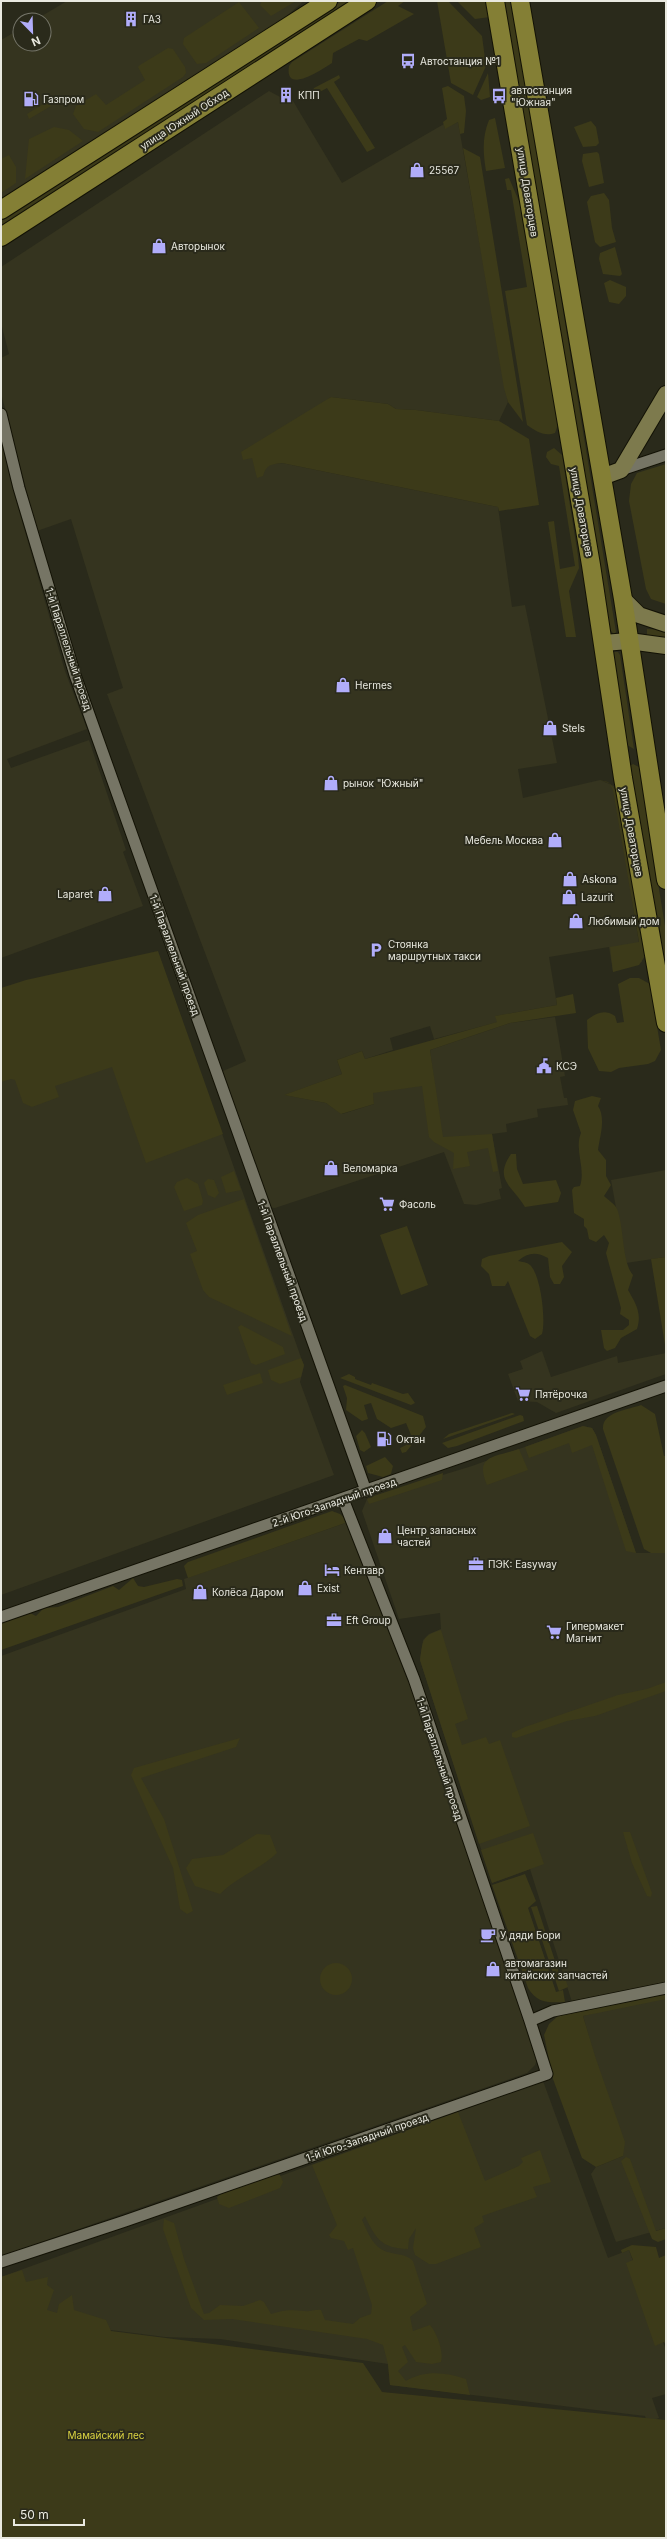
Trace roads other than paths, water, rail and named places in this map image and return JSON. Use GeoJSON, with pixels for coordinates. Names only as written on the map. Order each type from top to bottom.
{"type":"FeatureCollection","features":[{"type":"Feature","properties":{"kind":"main road"},"geometry":{"type":"LineString","coordinates":[[1,210],[328,1]]}},
{"type":"Feature","properties":{"kind":"main road","name":"улица Южный Обход"},"geometry":{"type":"LineString","coordinates":[[1,237],[367,1]]}},
{"type":"Feature","properties":{"kind":"main road","name":"улица Доваторцев"},"geometry":{"type":"LineString","coordinates":[[495,1],[603,643],[623,778],[666,1023]]}},
{"type":"Feature","properties":{"kind":"main road"},"geometry":{"type":"LineString","coordinates":[[520,1],[623,599],[666,880]]}},
{"type":"Feature","properties":{"kind":"main road"},"geometry":{"type":"LineString","coordinates":[[602,477],[621,470],[666,394]]}},
{"type":"Feature","properties":{"kind":"main road"},"geometry":{"type":"LineString","coordinates":[[623,599],[639,615],[666,624]]}},
{"type":"Feature","properties":{"kind":"main road"},"geometry":{"type":"LineString","coordinates":[[603,643],[629,641],[666,646]]}},
{"type":"Feature","properties":{"kind":"street","name":"1-й Параллельный проезд"},"geometry":{"type":"LineString","coordinates":[[1,414],[19,488],[75,675],[366,1491]]}},
{"type":"Feature","properties":{"kind":"street"},"geometry":{"type":"LineString","coordinates":[[621,470],[666,455]]}},
{"type":"Feature","properties":{"kind":"street","name":"2-й Юго-Западный проезд"},"geometry":{"type":"LineString","coordinates":[[1,1617],[666,1386]]}},
{"type":"Feature","properties":{"kind":"street","name":"1-й Параллельный проезд"},"geometry":{"type":"LineString","coordinates":[[343,1498],[414,1679],[530,2021]]}},
{"type":"Feature","properties":{"kind":"street"},"geometry":{"type":"LineString","coordinates":[[530,2021],[553,2011],[666,1988]]}},
{"type":"Feature","properties":{"kind":"street","name":"1-й Юго-Западный проезд"},"geometry":{"type":"LineString","coordinates":[[1,2262],[125,2221],[547,2074],[530,2021]]}},
{"type":"Feature","properties":{"kind":"place","name":"ГАЗ"},"geometry":{"type":"Point","coordinates":[131,19]}},
{"type":"Feature","properties":{"kind":"place","name":"Автостанция №1"},"geometry":{"type":"Point","coordinates":[408,61]}},
{"type":"Feature","properties":{"kind":"place","name":"КПП"},"geometry":{"type":"Point","coordinates":[286,95]}},
{"type":"Feature","properties":{"kind":"place","name":"автостанция \"Южная\""},"geometry":{"type":"Point","coordinates":[499,96]}},
{"type":"Feature","properties":{"kind":"place","name":"Газпром"},"geometry":{"type":"Point","coordinates":[31,99]}},
{"type":"Feature","properties":{"kind":"place","name":"25567"},"geometry":{"type":"Point","coordinates":[417,170]}},
{"type":"Feature","properties":{"kind":"place","name":"Авторынок"},"geometry":{"type":"Point","coordinates":[159,246]}},
{"type":"Feature","properties":{"kind":"place","name":"Hermes"},"geometry":{"type":"Point","coordinates":[343,685]}},
{"type":"Feature","properties":{"kind":"place","name":"Stels"},"geometry":{"type":"Point","coordinates":[550,728]}},
{"type":"Feature","properties":{"kind":"place","name":"рынок \"Южный\""},"geometry":{"type":"Point","coordinates":[331,783]}},
{"type":"Feature","properties":{"kind":"place","name":"Мебель Москва"},"geometry":{"type":"Point","coordinates":[555,840]}},
{"type":"Feature","properties":{"kind":"place","name":"Askona"},"geometry":{"type":"Point","coordinates":[570,879]}},
{"type":"Feature","properties":{"kind":"place","name":"Laparet"},"geometry":{"type":"Point","coordinates":[105,894]}},
{"type":"Feature","properties":{"kind":"place","name":"Lazurit"},"geometry":{"type":"Point","coordinates":[569,897]}},
{"type":"Feature","properties":{"kind":"place","name":"Любимый дом"},"geometry":{"type":"Point","coordinates":[576,921]}},
{"type":"Feature","properties":{"kind":"place","name":"Стоянка маршрутных такси"},"geometry":{"type":"Point","coordinates":[376,950]}},
{"type":"Feature","properties":{"kind":"place","name":"КСЭ"},"geometry":{"type":"Point","coordinates":[544,1066]}},
{"type":"Feature","properties":{"kind":"place","name":"Веломарка"},"geometry":{"type":"Point","coordinates":[331,1168]}},
{"type":"Feature","properties":{"kind":"place","name":"Фасоль"},"geometry":{"type":"Point","coordinates":[387,1204]}},
{"type":"Feature","properties":{"kind":"place","name":"Пятёрочка"},"geometry":{"type":"Point","coordinates":[523,1394]}},
{"type":"Feature","properties":{"kind":"place","name":"Октан"},"geometry":{"type":"Point","coordinates":[384,1439]}},
{"type":"Feature","properties":{"kind":"place","name":"Центр запасных частей"},"geometry":{"type":"Point","coordinates":[385,1536]}},
{"type":"Feature","properties":{"kind":"place","name":"ПЭК: Easyway"},"geometry":{"type":"Point","coordinates":[476,1564]}},
{"type":"Feature","properties":{"kind":"place","name":"Кентавр"},"geometry":{"type":"Point","coordinates":[332,1570]}},
{"type":"Feature","properties":{"kind":"place","name":"Exist"},"geometry":{"type":"Point","coordinates":[305,1588]}},
{"type":"Feature","properties":{"kind":"place","name":"Колёса Даром"},"geometry":{"type":"Point","coordinates":[200,1592]}},
{"type":"Feature","properties":{"kind":"place","name":"Eft Group"},"geometry":{"type":"Point","coordinates":[334,1620]}},
{"type":"Feature","properties":{"kind":"place","name":"Гипермакет Магнит"},"geometry":{"type":"Point","coordinates":[554,1632]}},
{"type":"Feature","properties":{"kind":"place","name":"У дяди Бори"},"geometry":{"type":"Point","coordinates":[488,1935]}},
{"type":"Feature","properties":{"kind":"place","name":"автомагазин китайских запчастей"},"geometry":{"type":"Point","coordinates":[493,1969]}},
{"type":"Feature","properties":{"kind":"park label","name":"Мамайский лес"},"geometry":{"type":"Point","coordinates":[106,2435]}}]}
